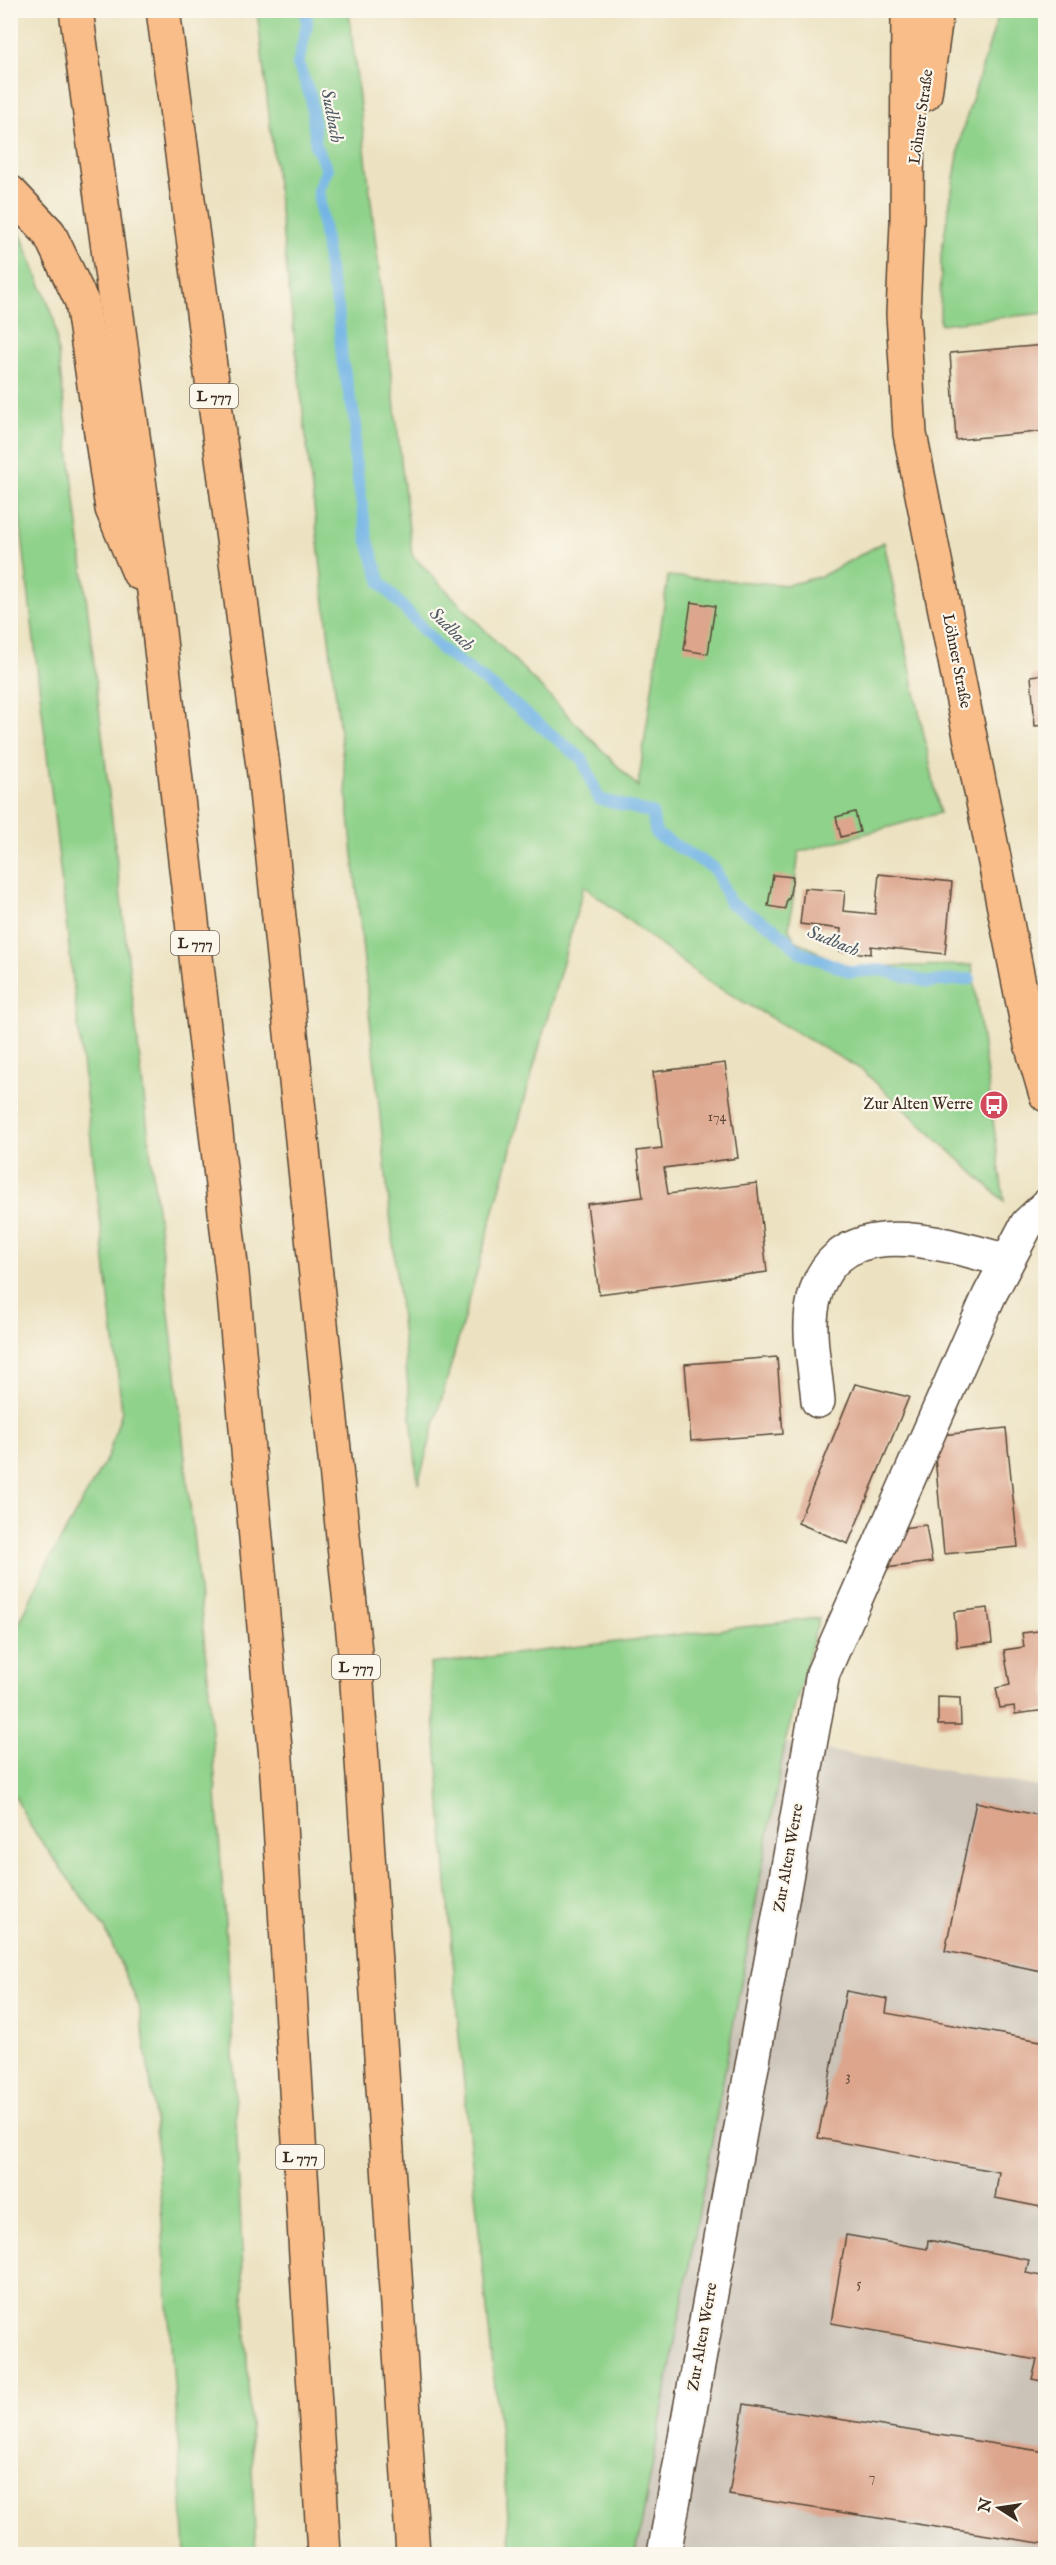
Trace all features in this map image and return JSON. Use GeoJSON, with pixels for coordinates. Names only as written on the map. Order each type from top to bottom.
{"type":"FeatureCollection","features":[{"type":"Feature","properties":{"kind":"main road","name":"L 777"},"geometry":{"type":"LineString","coordinates":[[76,10],[157,614],[231,1261],[276,1759],[324,2554]]}},
{"type":"Feature","properties":{"kind":"main road","name":"L 777"},"geometry":{"type":"LineString","coordinates":[[163,10],[265,782],[355,1653],[412,2554]]}},
{"type":"Feature","properties":{"kind":"main road","name":"Löhner Straße"},"geometry":{"type":"LineString","coordinates":[[908,10],[907,223],[903,314],[910,434],[1029,1032],[1046,1095]]}},
{"type":"Feature","properties":{"kind":"main road","name":"Löhner Straße"},"geometry":{"type":"LineString","coordinates":[[907,223],[937,10]]}},
{"type":"Feature","properties":{"kind":"main road","name":"L 777"},"geometry":{"type":"LineString","coordinates":[[10,192],[49,233],[82,302],[112,509],[157,614]]}},
{"type":"Feature","properties":{"kind":"street","name":"Zur Alten Werre"},"geometry":{"type":"LineString","coordinates":[[664,2554],[824,1673],[989,1296],[1027,1224],[1046,1206]]}},
{"type":"Feature","properties":{"kind":"street"},"geometry":{"type":"LineString","coordinates":[[818,1401],[812,1312],[820,1281],[834,1258],[847,1249],[886,1239],[946,1244],[1007,1261]]}},
{"type":"Feature","properties":{"kind":"shaded area"},"geometry":{"type":"Polygon","coordinates":[[[785,1743],[1045,1788],[1045,2554],[636,2554],[785,1743]]]}},
{"type":"Feature","properties":{"kind":"green space"},"geometry":{"type":"Polygon","coordinates":[[[1000,10],[1045,11],[1045,313],[940,324],[941,254],[962,132],[1000,10]]]}},
{"type":"Feature","properties":{"kind":"green space"},"geometry":{"type":"Polygon","coordinates":[[[257,11],[349,11],[412,555],[638,787],[668,576],[787,585],[822,576],[884,542],[940,813],[799,852],[789,929],[795,940],[845,967],[972,965],[1004,1201],[862,1070],[707,981],[584,886],[418,1484],[345,777],[257,11]]]}},
{"type":"Feature","properties":{"kind":"green space"},"geometry":{"type":"Polygon","coordinates":[[[10,216],[15,220],[54,318],[178,1391],[208,1676],[231,2010],[256,2554],[185,2554],[153,2099],[139,2006],[105,1929],[31,1827],[11,1789],[11,1641],[47,1564],[108,1456],[122,1411],[11,439],[10,216]]]}},
{"type":"Feature","properties":{"kind":"green space"},"geometry":{"type":"Polygon","coordinates":[[[819,1618],[785,1743],[636,2554],[512,2554],[459,2036],[430,1664],[819,1618]]]}},
{"type":"Feature","properties":{"kind":"building"},"geometry":{"type":"Polygon","coordinates":[[[1046,345],[1046,431],[956,440],[950,353],[1046,345]]]}},
{"type":"Feature","properties":{"kind":"building"},"geometry":{"type":"Polygon","coordinates":[[[691,602],[715,606],[708,654],[684,650],[691,602]]]}},
{"type":"Feature","properties":{"kind":"building"},"geometry":{"type":"Polygon","coordinates":[[[1046,674],[1046,725],[1035,726],[1031,676],[1046,674]]]}},
{"type":"Feature","properties":{"kind":"building"},"geometry":{"type":"Polygon","coordinates":[[[855,812],[860,832],[841,837],[836,817],[855,812]]]}},
{"type":"Feature","properties":{"kind":"building"},"geometry":{"type":"Polygon","coordinates":[[[879,874],[952,882],[945,954],[871,946],[871,954],[839,951],[841,929],[800,924],[804,888],[845,891],[843,911],[875,914],[879,874]]]}},
{"type":"Feature","properties":{"kind":"building"},"geometry":{"type":"Polygon","coordinates":[[[773,875],[793,877],[785,909],[768,906],[773,875]]]}},
{"type":"Feature","properties":{"kind":"building"},"geometry":{"type":"Polygon","coordinates":[[[725,1063],[738,1158],[664,1168],[668,1194],[757,1183],[767,1272],[599,1294],[587,1204],[643,1197],[637,1151],[662,1148],[653,1072],[725,1063]]]}},
{"type":"Feature","properties":{"kind":"building"},"geometry":{"type":"Polygon","coordinates":[[[777,1357],[783,1434],[691,1441],[685,1364],[777,1357]]]}},
{"type":"Feature","properties":{"kind":"building"},"geometry":{"type":"Polygon","coordinates":[[[855,1384],[909,1397],[848,1544],[798,1523],[855,1384]]]}},
{"type":"Feature","properties":{"kind":"building"},"geometry":{"type":"Polygon","coordinates":[[[1006,1428],[1018,1547],[944,1554],[933,1436],[1006,1428]]]}},
{"type":"Feature","properties":{"kind":"building"},"geometry":{"type":"Polygon","coordinates":[[[926,1525],[932,1562],[877,1569],[893,1529],[926,1525]]]}},
{"type":"Feature","properties":{"kind":"building"},"geometry":{"type":"Polygon","coordinates":[[[988,1608],[992,1643],[957,1647],[954,1612],[988,1608]]]}},
{"type":"Feature","properties":{"kind":"building"},"geometry":{"type":"Polygon","coordinates":[[[1046,1630],[1046,1710],[1015,1714],[1014,1706],[1000,1708],[996,1688],[1010,1685],[1004,1650],[1024,1647],[1022,1633],[1046,1630]]]}},
{"type":"Feature","properties":{"kind":"building"},"geometry":{"type":"Polygon","coordinates":[[[938,1697],[960,1698],[961,1725],[938,1725],[938,1697]]]}},
{"type":"Feature","properties":{"kind":"building"},"geometry":{"type":"Polygon","coordinates":[[[976,1802],[1046,1817],[1046,1972],[945,1951],[976,1802]]]}},
{"type":"Feature","properties":{"kind":"building"},"geometry":{"type":"Polygon","coordinates":[[[846,1991],[888,1999],[886,2013],[1046,2042],[1046,2208],[995,2198],[999,2172],[818,2138],[846,1991]]]}},
{"type":"Feature","properties":{"kind":"building"},"geometry":{"type":"Polygon","coordinates":[[[846,2235],[927,2249],[928,2240],[1029,2260],[1026,2273],[1046,2277],[1043,2322],[1046,2322],[1046,2382],[1032,2379],[1037,2360],[831,2323],[846,2235]]]}},
{"type":"Feature","properties":{"kind":"building"},"geometry":{"type":"Polygon","coordinates":[[[744,2404],[1046,2452],[1046,2544],[729,2495],[744,2404]]]}},
{"type":"Feature","properties":{"kind":"waterway","name":"Sudbach"},"geometry":{"type":"LineString","coordinates":[[306,10],[307,25],[298,64],[311,97],[316,147],[327,169],[318,190],[330,276],[338,308],[342,360],[356,425],[354,453],[367,538],[381,583],[440,648],[489,684],[583,760],[599,799],[652,813],[656,834],[715,869],[730,903],[774,928],[800,952],[851,972],[880,970],[928,982],[970,979]]}},
{"type":"Feature","properties":{"kind":"place","name":"Zur Alten Werre"},"geometry":{"type":"Point","coordinates":[994,1105]}}]}
